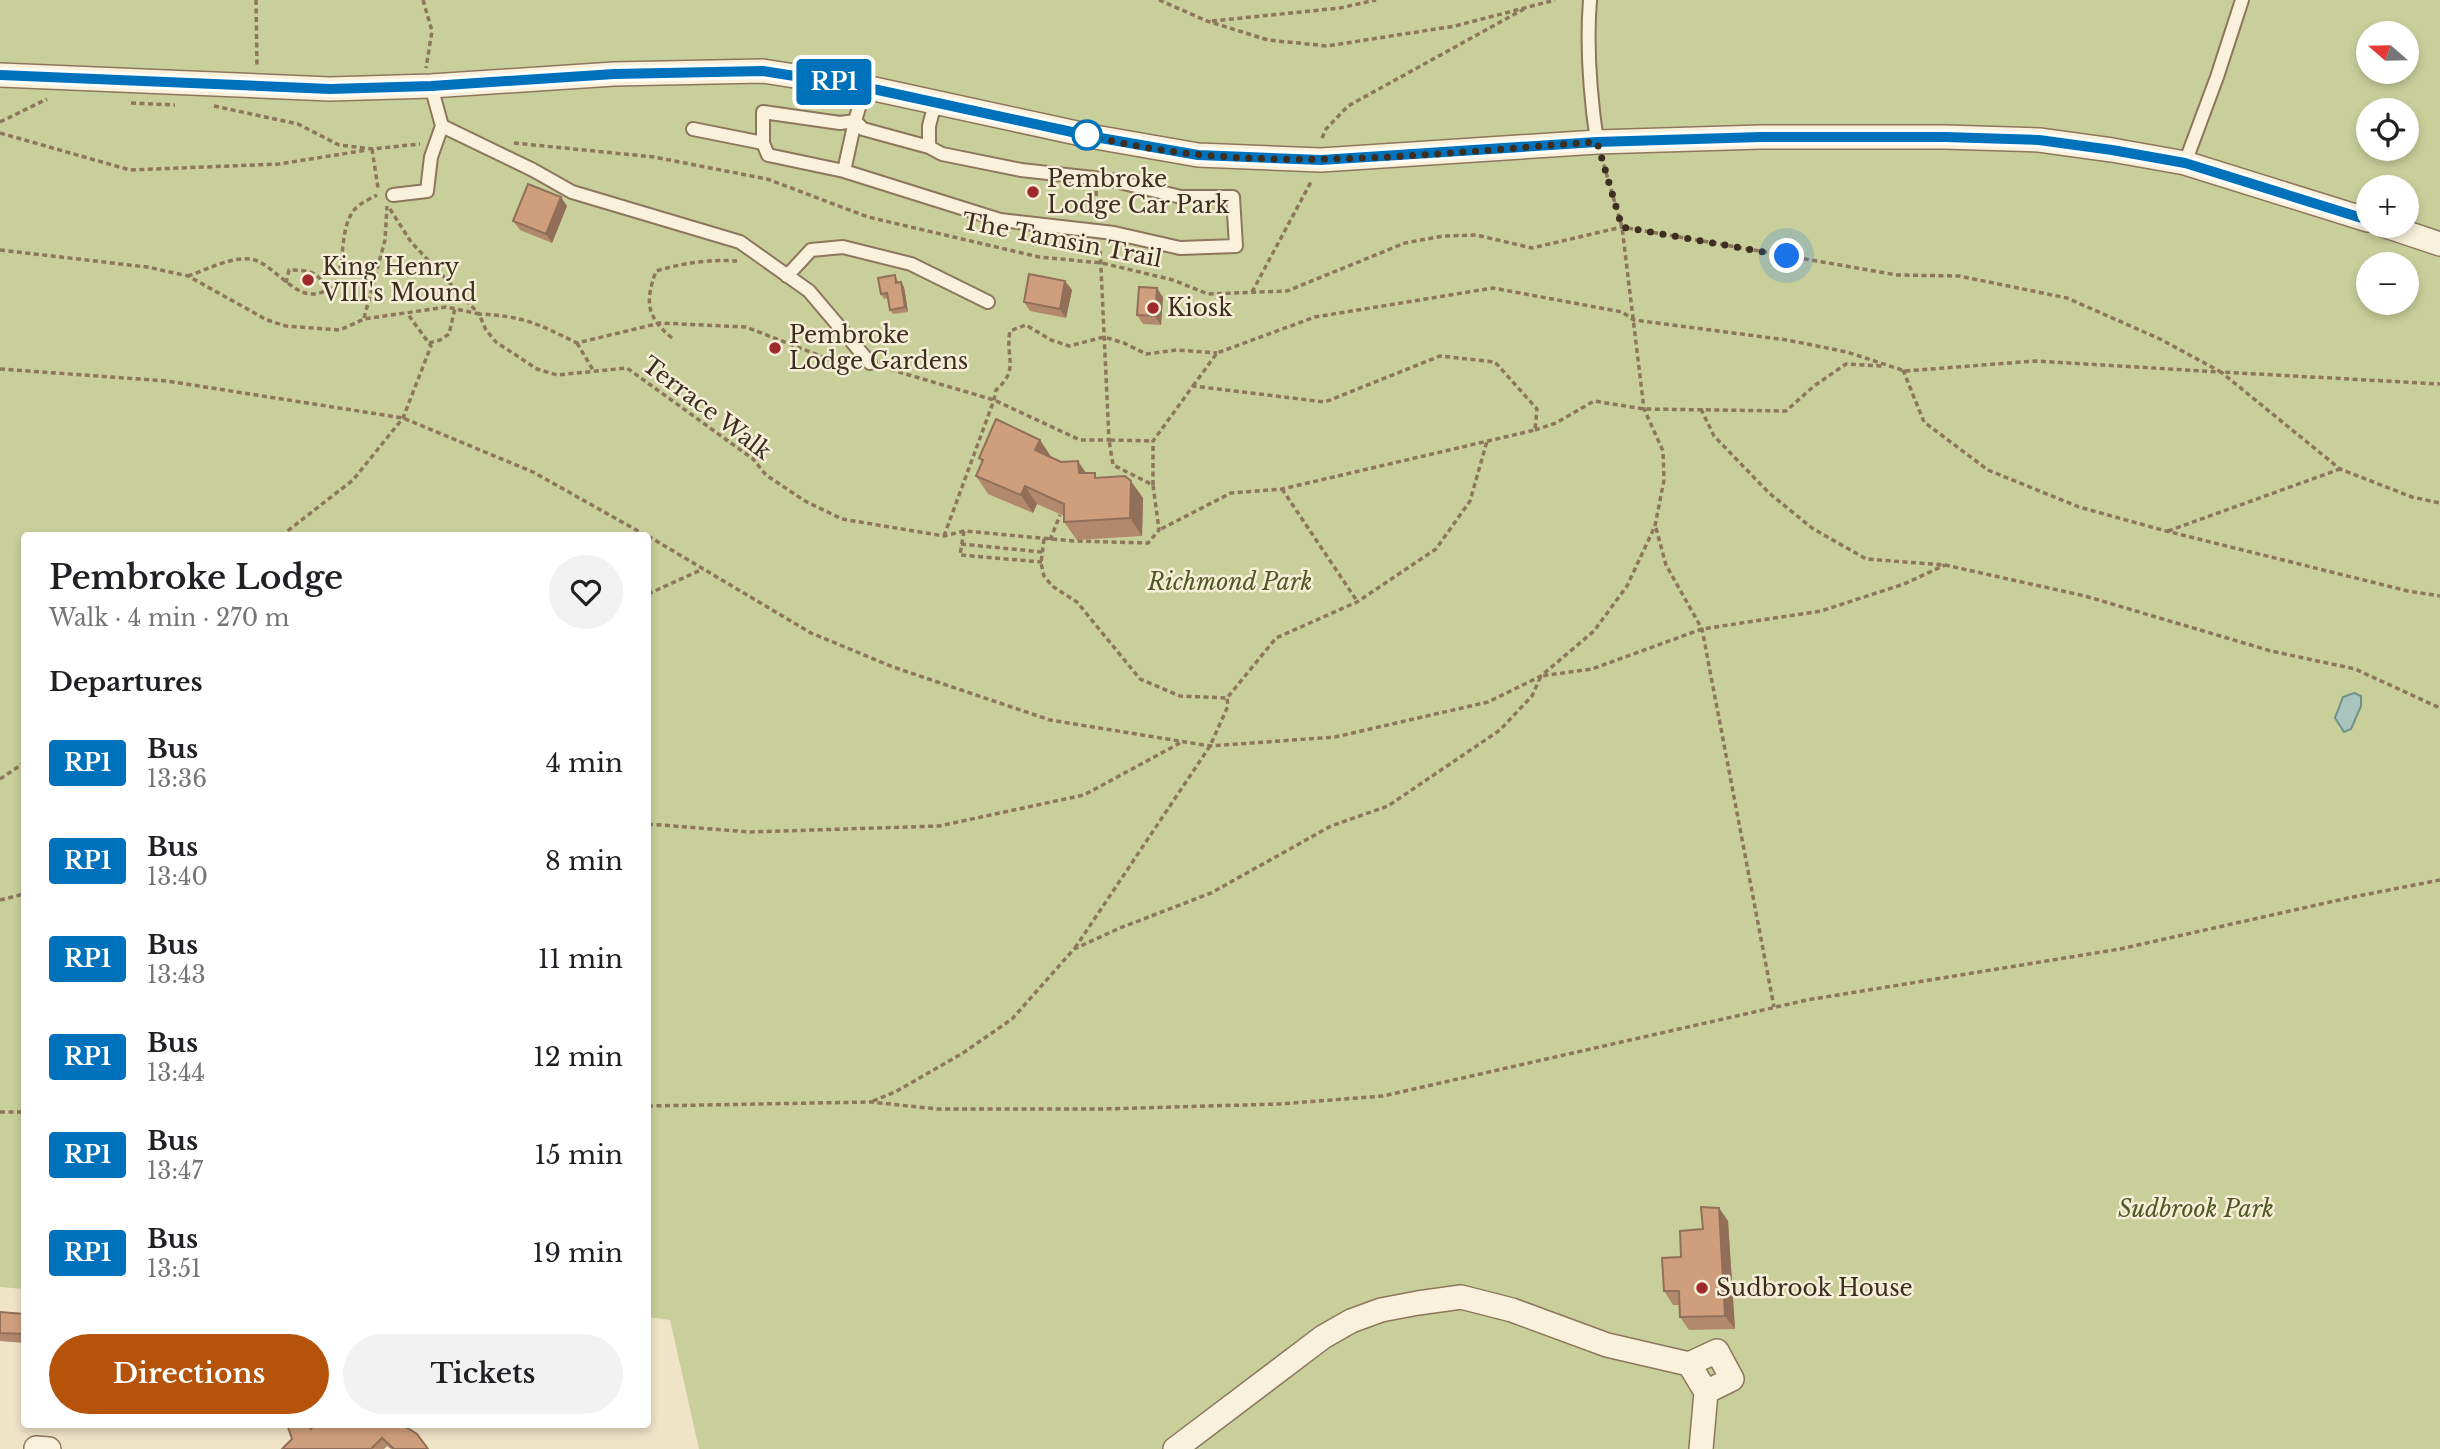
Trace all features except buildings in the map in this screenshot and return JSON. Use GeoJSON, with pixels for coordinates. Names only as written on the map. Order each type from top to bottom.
{"type":"FeatureCollection","features":[{"type":"Feature","properties":{"kind":"street"},"geometry":{"type":"LineString","coordinates":[[0,75],[330,89],[431,86],[614,74],[763,71],[864,87],[1095,137],[1198,155],[1321,160],[1597,142],[1761,137],[2039,140],[2185,163],[2356,216]]}},
{"type":"Feature","properties":{"kind":"street"},"geometry":{"type":"LineString","coordinates":[[2419,237],[2440,244]]}},
{"type":"Feature","properties":{"kind":"street"},"geometry":{"type":"LineString","coordinates":[[1175,1449],[1323,1336],[1351,1321],[1381,1310],[1461,1297],[1512,1310],[1607,1345],[1689,1364],[1706,1392],[1701,1449]]}},
{"type":"Feature","properties":{"kind":"street"},"geometry":{"type":"LineString","coordinates":[[36,1448],[49,1449]]}},
{"type":"Feature","properties":{"kind":"lane"},"geometry":{"type":"LineString","coordinates":[[1590,0],[1588,79],[1597,142]]}},
{"type":"Feature","properties":{"kind":"lane"},"geometry":{"type":"LineString","coordinates":[[2185,163],[2242,0]]}},
{"type":"Feature","properties":{"kind":"lane"},"geometry":{"type":"LineString","coordinates":[[390,200],[427,191],[431,157],[442,126],[431,86]]}},
{"type":"Feature","properties":{"kind":"lane"},"geometry":{"type":"LineString","coordinates":[[844,172],[864,87]]}},
{"type":"Feature","properties":{"kind":"lane"},"geometry":{"type":"LineString","coordinates":[[929,147],[929,126],[935,103]]}},
{"type":"Feature","properties":{"kind":"lane"},"geometry":{"type":"LineString","coordinates":[[763,112],[840,124],[855,121],[863,129],[929,147],[942,154],[981,162],[1021,170],[1111,180],[1181,197],[1233,197],[1236,246],[1180,248],[1114,233],[1000,220],[844,172],[768,155],[763,143],[763,112]]}},
{"type":"Feature","properties":{"kind":"lane"},"geometry":{"type":"LineString","coordinates":[[442,126],[509,157],[572,192],[740,242],[809,291],[870,363]]}},
{"type":"Feature","properties":{"kind":"lane"},"geometry":{"type":"LineString","coordinates":[[693,130],[763,143]]}},
{"type":"Feature","properties":{"kind":"lane"},"geometry":{"type":"LineString","coordinates":[[788,276],[811,250],[843,247],[911,264],[988,302]]}},
{"type":"Feature","properties":{"kind":"path"},"geometry":{"type":"LineString","coordinates":[[256,0],[256,87]]}},
{"type":"Feature","properties":{"kind":"path"},"geometry":{"type":"LineString","coordinates":[[423,0],[432,31],[425,64],[431,86]]}},
{"type":"Feature","properties":{"kind":"path"},"geometry":{"type":"LineString","coordinates":[[1159,0],[1207,21],[1268,40],[1327,46],[1455,26],[1555,0]]}},
{"type":"Feature","properties":{"kind":"path"},"geometry":{"type":"LineString","coordinates":[[1207,21],[1340,8],[1376,0]]}},
{"type":"Feature","properties":{"kind":"path"},"geometry":{"type":"LineString","coordinates":[[1252,292],[1313,178],[1321,173],[1320,144],[1326,129],[1348,106],[1524,9]]}},
{"type":"Feature","properties":{"kind":"path"},"geometry":{"type":"LineString","coordinates":[[0,122],[50,97]]}},
{"type":"Feature","properties":{"kind":"path"},"geometry":{"type":"LineString","coordinates":[[120,102],[179,105]]}},
{"type":"Feature","properties":{"kind":"path"},"geometry":{"type":"LineString","coordinates":[[212,106],[298,124],[339,145],[372,149]]}},
{"type":"Feature","properties":{"kind":"path"},"geometry":{"type":"LineString","coordinates":[[0,134],[130,170],[279,164],[372,149],[438,142]]}},
{"type":"Feature","properties":{"kind":"path","name":"The Tamsin Trail"},"geometry":{"type":"LineString","coordinates":[[511,142],[654,156],[742,174],[767,180],[868,217],[1026,254],[1102,263],[1173,280],[1208,294],[1287,291],[1405,243],[1430,238],[1476,235],[1532,247],[1622,227],[1897,275],[1959,276],[2067,298],[2160,339],[2221,372],[2440,384]]}},
{"type":"Feature","properties":{"kind":"path"},"geometry":{"type":"LineString","coordinates":[[651,538],[811,633],[892,667],[1050,720],[1210,746],[1335,737],[1488,702],[1541,676],[1594,631],[1628,586],[1655,526],[1664,481],[1663,451],[1644,409],[1622,227],[1597,142]]}},
{"type":"Feature","properties":{"kind":"path"},"geometry":{"type":"LineString","coordinates":[[188,276],[233,261],[251,259],[270,268],[300,292],[316,293],[327,290],[337,281],[347,222],[356,207],[379,193],[372,149]]}},
{"type":"Feature","properties":{"kind":"path"},"geometry":{"type":"LineString","coordinates":[[363,319],[385,240],[390,200]]}},
{"type":"Feature","properties":{"kind":"path"},"geometry":{"type":"LineString","coordinates":[[0,250],[147,267],[188,276],[267,320],[286,326],[340,330],[363,319],[455,308],[449,334],[429,343]]}},
{"type":"Feature","properties":{"kind":"path"},"geometry":{"type":"LineString","coordinates":[[673,338],[656,324],[651,312],[649,290],[656,271],[676,265],[714,260],[767,262]]}},
{"type":"Feature","properties":{"kind":"path"},"geometry":{"type":"LineString","coordinates":[[286,283],[289,270],[308,270],[320,277],[327,290]]}},
{"type":"Feature","properties":{"kind":"path"},"geometry":{"type":"LineString","coordinates":[[944,536],[996,390],[1012,370],[1010,331],[1026,325],[1051,340],[1069,346],[1104,337],[1146,354],[1177,350],[1217,353],[1315,317],[1493,288],[1622,312],[1634,320],[1787,340],[1847,352],[1905,371]]}},
{"type":"Feature","properties":{"kind":"path","name":"Terrace Walk"},"geometry":{"type":"LineString","coordinates":[[455,308],[479,314],[486,330],[496,342],[537,369],[557,375],[627,368],[753,459],[766,475],[805,501],[842,519],[944,536],[964,531],[1050,540],[1148,543],[1159,530]]}},
{"type":"Feature","properties":{"kind":"path"},"geometry":{"type":"LineString","coordinates":[[286,532],[353,480],[403,418],[431,346],[407,313]]}},
{"type":"Feature","properties":{"kind":"path"},"geometry":{"type":"LineString","coordinates":[[577,343],[593,370]]}},
{"type":"Feature","properties":{"kind":"path"},"geometry":{"type":"LineString","coordinates":[[1217,353],[1153,441],[1153,485],[1159,530],[1231,493],[1282,489],[1535,430],[1556,424],[1594,401],[1644,409],[1786,411],[1814,386],[1846,364],[1873,364],[1905,371],[2035,361],[2221,372],[2340,469],[2412,497],[2440,503]]}},
{"type":"Feature","properties":{"kind":"path"},"geometry":{"type":"LineString","coordinates":[[1193,386],[1325,402],[1440,356],[1495,362],[1536,409],[1535,430]]}},
{"type":"Feature","properties":{"kind":"path"},"geometry":{"type":"LineString","coordinates":[[0,369],[167,381],[403,418],[533,472],[640,532]]}},
{"type":"Feature","properties":{"kind":"path"},"geometry":{"type":"LineString","coordinates":[[1905,371],[1924,422],[1988,470],[2078,507],[2408,591],[2440,596]]}},
{"type":"Feature","properties":{"kind":"path"},"geometry":{"type":"LineString","coordinates":[[1701,409],[1714,436],[1769,493],[1812,528],[1866,559],[1945,565],[2085,596],[2271,652],[2354,669],[2440,708]]}},
{"type":"Feature","properties":{"kind":"path"},"geometry":{"type":"LineString","coordinates":[[1153,441],[1109,440],[1113,465],[1153,485]]}},
{"type":"Feature","properties":{"kind":"path"},"geometry":{"type":"LineString","coordinates":[[871,1102],[895,1092],[963,1053],[1012,1019],[1074,949],[1210,746],[1228,706],[1227,698],[1276,638],[1357,602],[1436,550],[1470,501],[1487,442]]}},
{"type":"Feature","properties":{"kind":"path"},"geometry":{"type":"LineString","coordinates":[[2166,531],[2340,469]]}},
{"type":"Feature","properties":{"kind":"path"},"geometry":{"type":"LineString","coordinates":[[1282,489],[1357,602]]}},
{"type":"Feature","properties":{"kind":"path"},"geometry":{"type":"LineString","coordinates":[[1050,540],[1060,515]]}},
{"type":"Feature","properties":{"kind":"path"},"geometry":{"type":"LineString","coordinates":[[1655,526],[1666,565],[1702,629],[1774,1007]]}},
{"type":"Feature","properties":{"kind":"path"},"geometry":{"type":"LineString","coordinates":[[964,531],[960,555],[1041,562]]}},
{"type":"Feature","properties":{"kind":"path"},"geometry":{"type":"LineString","coordinates":[[1044,539],[1041,562],[1044,576],[1052,586],[1077,602],[1140,679],[1180,696],[1227,698]]}},
{"type":"Feature","properties":{"kind":"path"},"geometry":{"type":"LineString","coordinates":[[961,544],[1042,552]]}},
{"type":"Feature","properties":{"kind":"path"},"geometry":{"type":"LineString","coordinates":[[1541,676],[1592,669],[1702,629],[1821,611],[1905,584],[1945,565]]}},
{"type":"Feature","properties":{"kind":"path"},"geometry":{"type":"LineString","coordinates":[[651,593],[704,569]]}},
{"type":"Feature","properties":{"kind":"path"},"geometry":{"type":"LineString","coordinates":[[1074,949],[1211,892],[1331,826],[1388,806],[1500,730],[1532,696],[1541,676]]}},
{"type":"Feature","properties":{"kind":"path"},"geometry":{"type":"LineString","coordinates":[[651,824],[750,832],[939,825],[1084,795],[1182,742]]}},
{"type":"Feature","properties":{"kind":"path"},"geometry":{"type":"LineString","coordinates":[[0,779],[21,765]]}},
{"type":"Feature","properties":{"kind":"path"},"geometry":{"type":"LineString","coordinates":[[651,1106],[871,1102],[937,1108],[1102,1109],[1279,1104],[1383,1096],[1807,1000],[2120,949],[2440,880]]}},
{"type":"Feature","properties":{"kind":"path"},"geometry":{"type":"LineString","coordinates":[[0,900],[21,895]]}},
{"type":"Feature","properties":{"kind":"path"},"geometry":{"type":"LineString","coordinates":[[0,1112],[21,1112]]}},
{"type":"Feature","properties":{"kind":"green space","name":"Richmond Park"},"geometry":{"type":"Polygon","coordinates":[[[0,0],[2440,0],[2440,1449],[699,1449],[670,1320],[651,1317],[651,532],[21,532],[21,1289],[0,1287],[0,0]]]}},
{"type":"Feature","properties":{"kind":"water"},"geometry":{"type":"Polygon","coordinates":[[[2354,693],[2361,696],[2361,706],[2351,729],[2344,732],[2335,718],[2343,697],[2354,693]]]}},
{"type":"Feature","properties":{"kind":"bus line","name":"RP1"},"geometry":{"type":"LineString","coordinates":[[0,75],[330,89],[431,86],[614,74],[763,71],[864,87],[1095,137],[1198,155],[1321,160],[1597,142],[1761,137],[2039,140],[2185,163],[2356,216]]}},
{"type":"Feature","properties":{"kind":"place","name":"Pembroke Lodge Car Park"},"geometry":{"type":"Point","coordinates":[1033,192]}},
{"type":"Feature","properties":{"kind":"place","name":"King Henry VIII's Mound"},"geometry":{"type":"Point","coordinates":[308,280]}},
{"type":"Feature","properties":{"kind":"place","name":"Kiosk"},"geometry":{"type":"Point","coordinates":[1153,308]}},
{"type":"Feature","properties":{"kind":"place","name":"Pembroke Lodge Gardens"},"geometry":{"type":"Point","coordinates":[775,348]}},
{"type":"Feature","properties":{"kind":"place","name":"Sudbrook House"},"geometry":{"type":"Point","coordinates":[1702,1288]}},
{"type":"Feature","properties":{"kind":"route"},"geometry":{"type":"LineString","coordinates":[[1087,135],[1198,155],[1321,160],[1597,142],[1622,227],[1787,256]]}},
{"type":"Feature","properties":{"kind":"park label","name":"Sudbrook Park"},"geometry":{"type":"Point","coordinates":[2196,1209]}}]}
